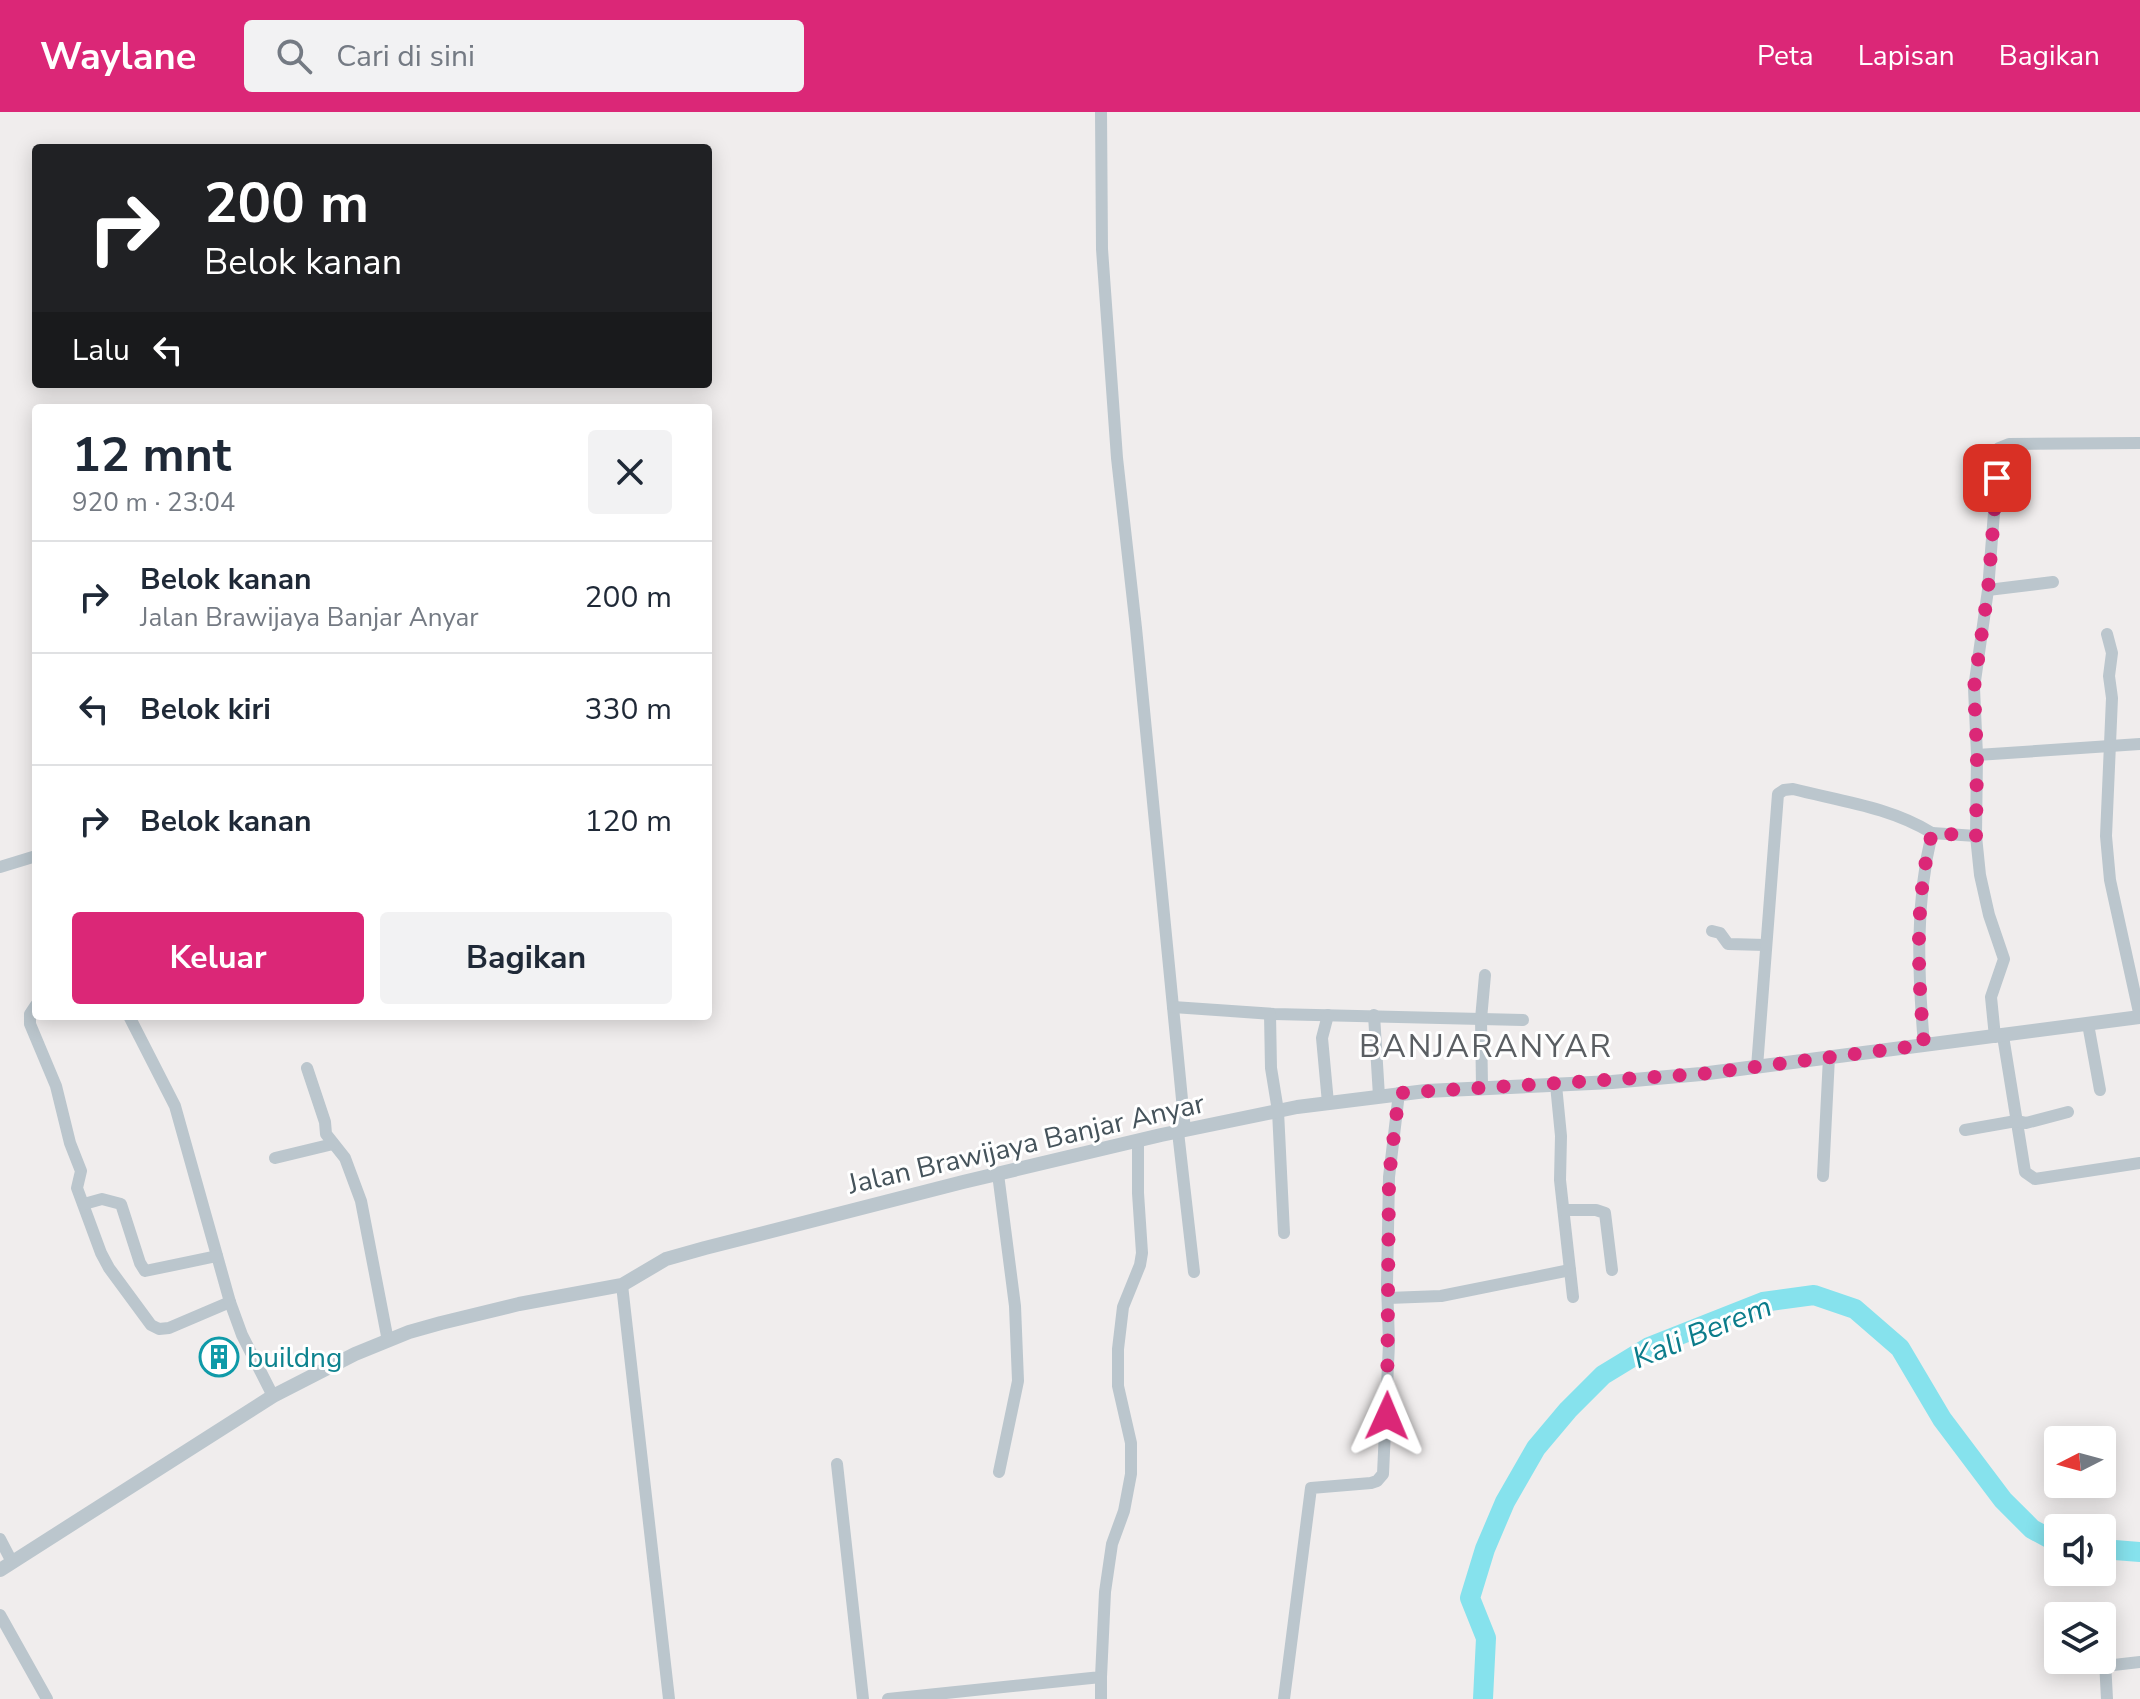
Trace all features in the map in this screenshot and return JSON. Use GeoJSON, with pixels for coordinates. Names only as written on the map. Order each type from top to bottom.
{"type":"FeatureCollection","features":[{"type":"Feature","properties":{"kind":"street"},"geometry":{"type":"LineString","coordinates":[[1101,112],[1102,249],[1114,426],[1173,1007],[1194,1272]]}},
{"type":"Feature","properties":{"kind":"street"},"geometry":{"type":"LineString","coordinates":[[2140,443],[2009,444],[1999,448],[1988,590],[1974,688],[1976,836],[1980,875],[2004,959],[1991,997],[2025,1172],[2031,1179],[2140,1163]]}},
{"type":"Feature","properties":{"kind":"street"},"geometry":{"type":"LineString","coordinates":[[1988,590],[2053,582]]}},
{"type":"Feature","properties":{"kind":"street"},"geometry":{"type":"LineString","coordinates":[[2107,634],[2113,657],[2109,675],[2112,698],[2106,836],[2110,880],[2140,1017]]}},
{"type":"Feature","properties":{"kind":"street"},"geometry":{"type":"LineString","coordinates":[[1977,755],[2140,744]]}},
{"type":"Feature","properties":{"kind":"street"},"geometry":{"type":"LineString","coordinates":[[1757,1067],[1778,794],[1793,789],[1867,806],[1905,819],[1932,833],[1976,836]]}},
{"type":"Feature","properties":{"kind":"street"},"geometry":{"type":"LineString","coordinates":[[1924,1045],[1918,959],[1919,913],[1932,833]]}},
{"type":"Feature","properties":{"kind":"street"},"geometry":{"type":"LineString","coordinates":[[0,867],[32,857]]}},
{"type":"Feature","properties":{"kind":"street"},"geometry":{"type":"LineString","coordinates":[[1712,931],[1720,933],[1728,944],[1766,945]]}},
{"type":"Feature","properties":{"kind":"street"},"geometry":{"type":"LineString","coordinates":[[1482,1087],[1481,1019],[1485,975]]}},
{"type":"Feature","properties":{"kind":"street"},"geometry":{"type":"LineString","coordinates":[[1173,1007],[1270,1014],[1523,1020]]}},
{"type":"Feature","properties":{"kind":"street"},"geometry":{"type":"LineString","coordinates":[[32,1011],[30,1024],[56,1086],[70,1143],[81,1171],[77,1188],[109,1268],[151,1325],[159,1329],[169,1328],[230,1302]]}},
{"type":"Feature","properties":{"kind":"street"},"geometry":{"type":"LineString","coordinates":[[1270,1014],[1271,1068],[1278,1111],[1284,1233]]}},
{"type":"Feature","properties":{"kind":"street"},"geometry":{"type":"LineString","coordinates":[[1328,1015],[1322,1038],[1328,1103]]}},
{"type":"Feature","properties":{"kind":"street"},"geometry":{"type":"LineString","coordinates":[[1374,1015],[1379,1096]]}},
{"type":"Feature","properties":{"kind":"street","name":"Jalan Brawijaya Banjar Anyar"},"geometry":{"type":"LineString","coordinates":[[6,1566],[273,1396],[341,1361],[426,1327],[519,1304],[622,1285],[666,1259],[998,1174],[1278,1111],[1399,1093],[1686,1076],[2140,1017]]}},
{"type":"Feature","properties":{"kind":"street"},"geometry":{"type":"LineString","coordinates":[[131,1020],[175,1106],[230,1302],[242,1335],[273,1396]]}},
{"type":"Feature","properties":{"kind":"street"},"geometry":{"type":"LineString","coordinates":[[2088,1024],[2100,1090]]}},
{"type":"Feature","properties":{"kind":"street"},"geometry":{"type":"LineString","coordinates":[[1823,1176],[1829,1057]]}},
{"type":"Feature","properties":{"kind":"street"},"geometry":{"type":"LineString","coordinates":[[307,1068],[326,1134],[345,1158],[361,1201],[388,1341]]}},
{"type":"Feature","properties":{"kind":"street"},"geometry":{"type":"LineString","coordinates":[[1556,1085],[1573,1297]]}},
{"type":"Feature","properties":{"kind":"street"},"geometry":{"type":"LineString","coordinates":[[1284,1699],[1311,1488],[1371,1483],[1383,1474],[1389,1343],[1389,1177],[1399,1093]]}},
{"type":"Feature","properties":{"kind":"street"},"geometry":{"type":"LineString","coordinates":[[1965,1130],[2016,1121],[2026,1123],[2068,1112]]}},
{"type":"Feature","properties":{"kind":"street"},"geometry":{"type":"LineString","coordinates":[[1101,1699],[1105,1592],[1112,1544],[1124,1511],[1131,1474],[1131,1443],[1118,1386],[1118,1349],[1123,1307],[1142,1253],[1138,1141]]}},
{"type":"Feature","properties":{"kind":"street"},"geometry":{"type":"LineString","coordinates":[[275,1158],[333,1144]]}},
{"type":"Feature","properties":{"kind":"street"},"geometry":{"type":"LineString","coordinates":[[998,1174],[1015,1306],[1018,1381],[999,1472]]}},
{"type":"Feature","properties":{"kind":"street"},"geometry":{"type":"LineString","coordinates":[[84,1204],[102,1199],[121,1204],[145,1271],[217,1256]]}},
{"type":"Feature","properties":{"kind":"street"},"geometry":{"type":"LineString","coordinates":[[1564,1210],[1605,1213],[1612,1270]]}},
{"type":"Feature","properties":{"kind":"street"},"geometry":{"type":"LineString","coordinates":[[1388,1298],[1441,1296],[1570,1270]]}},
{"type":"Feature","properties":{"kind":"street"},"geometry":{"type":"LineString","coordinates":[[622,1285],[669,1699]]}},
{"type":"Feature","properties":{"kind":"street"},"geometry":{"type":"LineString","coordinates":[[837,1464],[863,1699]]}},
{"type":"Feature","properties":{"kind":"street"},"geometry":{"type":"LineString","coordinates":[[0,1539],[6,1566]]}},
{"type":"Feature","properties":{"kind":"street"},"geometry":{"type":"LineString","coordinates":[[0,1615],[47,1699]]}},
{"type":"Feature","properties":{"kind":"street"},"geometry":{"type":"LineString","coordinates":[[2116,1665],[2140,1662]]}},
{"type":"Feature","properties":{"kind":"street"},"geometry":{"type":"LineString","coordinates":[[2105,1674],[2107,1699]]}},
{"type":"Feature","properties":{"kind":"street"},"geometry":{"type":"LineString","coordinates":[[888,1699],[1101,1677]]}},
{"type":"Feature","properties":{"kind":"waterway","name":"Kali Berem"},"geometry":{"type":"LineString","coordinates":[[1483,1699],[1486,1638],[1470,1598],[1485,1549],[1505,1502],[1536,1448],[1603,1375],[1649,1347],[1763,1302],[1814,1295],[1855,1309],[1900,1348],[1942,1419],[2003,1500],[2032,1529],[2044,1535]]}},
{"type":"Feature","properties":{"kind":"waterway","name":"Kali Berem"},"geometry":{"type":"LineString","coordinates":[[2116,1550],[2140,1552]]}},
{"type":"Feature","properties":{"kind":"place","name":"buildng"},"geometry":{"type":"Point","coordinates":[219,1357]}},
{"type":"Feature","properties":{"kind":"district","name":"BANJARANYAR"},"geometry":{"type":"Point","coordinates":[1486,1046]}},
{"type":"Feature","properties":{"kind":"route"},"geometry":{"type":"LineString","coordinates":[[1387,1416],[1389,1177],[1399,1093],[1701,1074],[1924,1045],[1918,959],[1919,913],[1928,848],[1932,833],[1976,836],[1974,688],[1988,590],[1997,478]]}}]}
